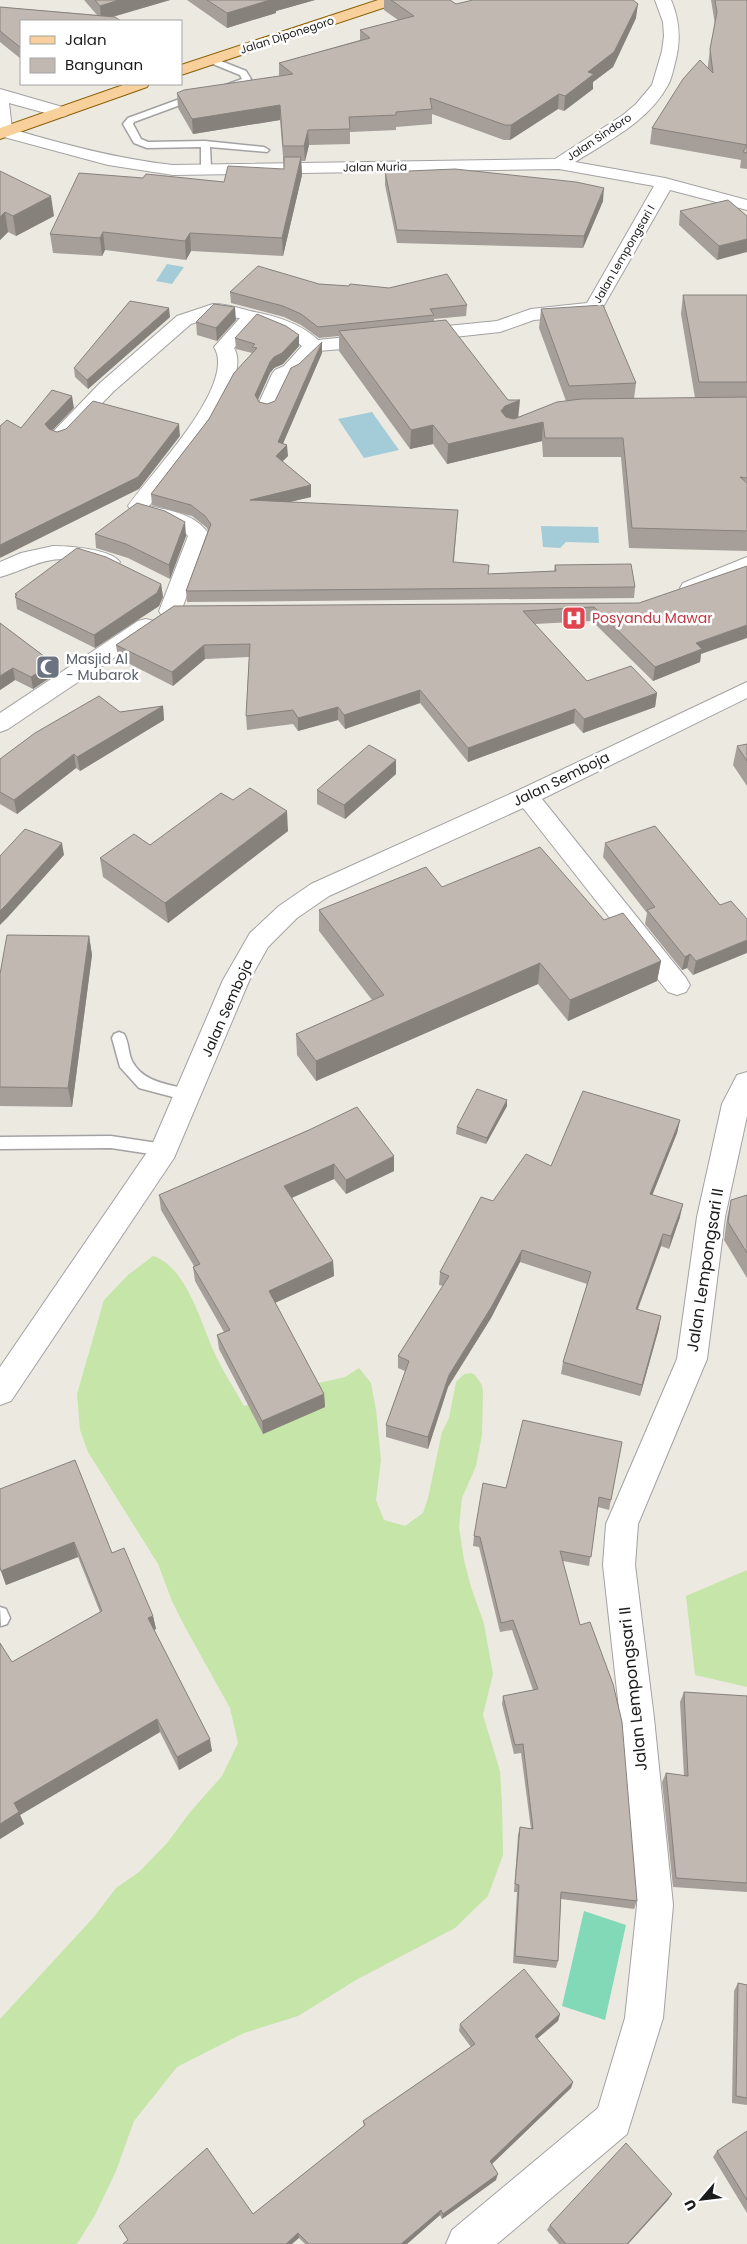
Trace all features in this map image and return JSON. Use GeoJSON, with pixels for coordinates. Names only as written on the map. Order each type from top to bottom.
{"type":"FeatureCollection","features":[{"type":"Feature","properties":{"kind":"main road","name":"Jalan Diponegoro"},"geometry":{"type":"LineString","coordinates":[[182,70],[393,0]]}},
{"type":"Feature","properties":{"kind":"main road"},"geometry":{"type":"LineString","coordinates":[[2,133],[138,85]]}},
{"type":"Feature","properties":{"kind":"street","name":"Jalan Sindoro"},"geometry":{"type":"LineString","coordinates":[[559,164],[631,117],[650,100],[660,85],[670,52],[672,31],[671,17],[663,0]]}},
{"type":"Feature","properties":{"kind":"street"},"geometry":{"type":"LineString","coordinates":[[2,133],[1,95],[60,112]]}},
{"type":"Feature","properties":{"kind":"street","name":"Jalan Muria"},"geometry":{"type":"LineString","coordinates":[[2,133],[114,163],[173,170],[559,164],[665,183],[747,205]]}},
{"type":"Feature","properties":{"kind":"street","name":"Jalan Lempongsari I"},"geometry":{"type":"LineString","coordinates":[[313,346],[500,326],[531,316],[589,309],[598,303],[665,183]]}},
{"type":"Feature","properties":{"kind":"street"},"geometry":{"type":"LineString","coordinates":[[59,436],[107,387],[184,320],[213,310],[225,310],[267,318],[302,337],[313,346],[291,370],[282,374],[267,407]]}},
{"type":"Feature","properties":{"kind":"street"},"geometry":{"type":"LineString","coordinates":[[0,724],[173,599],[199,536],[198,531],[190,524],[141,510],[138,506],[207,417],[226,375],[229,358],[224,347],[253,316]]}},
{"type":"Feature","properties":{"kind":"street"},"geometry":{"type":"LineString","coordinates":[[0,570],[41,554],[62,551],[87,554],[126,569]]}},
{"type":"Feature","properties":{"kind":"street"},"geometry":{"type":"LineString","coordinates":[[670,596],[747,564]]}},
{"type":"Feature","properties":{"kind":"street","name":"Jalan Semboja"},"geometry":{"type":"LineString","coordinates":[[0,1392],[164,1150],[236,980],[259,940],[288,912],[320,890],[527,796],[747,689]]}},
{"type":"Feature","properties":{"kind":"street"},"geometry":{"type":"LineString","coordinates":[[527,796],[676,985]]}},
{"type":"Feature","properties":{"kind":"street","name":"Jalan Lempongsari II"},"geometry":{"type":"LineString","coordinates":[[466,2244],[614,2120],[644,2018],[655,1905],[638,1718],[619,1565],[622,1524],[692,1359],[711,1217],[736,1104],[747,1082]]}},
{"type":"Feature","properties":{"kind":"lane"},"geometry":{"type":"LineString","coordinates":[[211,60],[243,73],[247,78],[243,83],[213,91],[131,120],[128,124],[137,141],[147,145],[205,144],[264,150]]}},
{"type":"Feature","properties":{"kind":"lane"},"geometry":{"type":"LineString","coordinates":[[205,144],[206,169]]}},
{"type":"Feature","properties":{"kind":"lane"},"geometry":{"type":"LineString","coordinates":[[120,1038],[125,1063],[144,1084],[188,1096]]}},
{"type":"Feature","properties":{"kind":"lane"},"geometry":{"type":"LineString","coordinates":[[0,1143],[111,1142],[164,1150]]}},
{"type":"Feature","properties":{"kind":"green space"},"geometry":{"type":"Polygon","coordinates":[[[153,1256],[165,1262],[175,1271],[183,1283],[198,1312],[217,1359],[244,1406],[310,1385],[345,1377],[359,1368],[371,1383],[376,1410],[381,1460],[376,1500],[384,1520],[405,1526],[423,1513],[442,1432],[449,1418],[456,1382],[464,1374],[471,1373],[475,1375],[482,1385],[482,1435],[476,1466],[462,1498],[459,1527],[464,1560],[484,1624],[493,1674],[483,1715],[500,1771],[503,1855],[488,1896],[455,1928],[356,1980],[298,2016],[244,2033],[177,2067],[134,2121],[116,2171],[95,2215],[77,2244],[0,2244],[0,2019],[93,1918],[116,1888],[139,1872],[167,1843],[191,1811],[222,1776],[238,1743],[230,1708],[172,1601],[158,1564],[88,1452],[80,1430],[77,1394],[104,1300],[128,1275],[153,1256]]]}},
{"type":"Feature","properties":{"kind":"green space"},"geometry":{"type":"Polygon","coordinates":[[[747,1570],[747,1687],[695,1675],[686,1596],[747,1570]]]}},
{"type":"Feature","properties":{"kind":"green space"},"geometry":{"type":"Polygon","coordinates":[[[584,1911],[626,1925],[605,2020],[562,2006],[584,1911]]]}},
{"type":"Feature","properties":{"kind":"water"},"geometry":{"type":"Polygon","coordinates":[[[167,264],[184,267],[172,284],[156,281],[167,264]]]}},
{"type":"Feature","properties":{"kind":"water"},"geometry":{"type":"Polygon","coordinates":[[[372,412],[399,450],[364,458],[338,419],[372,412]]]}},
{"type":"Feature","properties":{"kind":"water"},"geometry":{"type":"Polygon","coordinates":[[[541,526],[598,527],[599,543],[566,542],[560,548],[543,547],[541,526]]]}},
{"type":"Feature","properties":{"kind":"building"},"geometry":{"type":"Polygon","coordinates":[[[95,0],[119,0],[100,6],[95,0]]]}},
{"type":"Feature","properties":{"kind":"building"},"geometry":{"type":"Polygon","coordinates":[[[207,0],[270,0],[227,13],[207,0]]]}},
{"type":"Feature","properties":{"kind":"building"},"geometry":{"type":"Polygon","coordinates":[[[391,0],[450,0],[456,4],[473,0],[633,0],[638,4],[614,52],[588,72],[594,74],[565,96],[559,94],[511,125],[505,125],[430,98],[432,109],[396,112],[396,115],[349,117],[350,129],[308,130],[304,146],[283,146],[280,105],[192,119],[177,93],[184,90],[293,74],[279,63],[370,38],[360,30],[414,16],[391,0]]]}},
{"type":"Feature","properties":{"kind":"building"},"geometry":{"type":"Polygon","coordinates":[[[715,0],[747,0],[747,145],[652,128],[683,79],[700,60],[713,73],[710,49],[717,12],[715,0]]]}},
{"type":"Feature","properties":{"kind":"building"},"geometry":{"type":"Polygon","coordinates":[[[0,7],[115,17],[120,20],[20,20],[20,47],[0,31],[0,7]]]}},
{"type":"Feature","properties":{"kind":"building"},"geometry":{"type":"Polygon","coordinates":[[[747,145],[747,153],[743,152],[747,145]]]}},
{"type":"Feature","properties":{"kind":"building"},"geometry":{"type":"Polygon","coordinates":[[[284,157],[301,157],[282,238],[190,233],[185,241],[103,232],[100,238],[50,234],[79,173],[143,178],[146,174],[224,182],[228,166],[284,169],[284,157]]]}},
{"type":"Feature","properties":{"kind":"building"},"geometry":{"type":"Polygon","coordinates":[[[455,169],[576,182],[604,188],[584,236],[397,230],[385,172],[455,169]]]}},
{"type":"Feature","properties":{"kind":"building"},"geometry":{"type":"Polygon","coordinates":[[[0,171],[51,196],[13,216],[5,212],[0,217],[0,171]]]}},
{"type":"Feature","properties":{"kind":"building"},"geometry":{"type":"Polygon","coordinates":[[[728,200],[747,216],[747,239],[719,246],[680,211],[728,200]]]}},
{"type":"Feature","properties":{"kind":"building"},"geometry":{"type":"Polygon","coordinates":[[[258,266],[319,284],[349,286],[350,284],[389,288],[447,274],[467,305],[430,309],[434,315],[318,327],[301,314],[283,306],[230,292],[258,266]]]}},
{"type":"Feature","properties":{"kind":"building"},"geometry":{"type":"Polygon","coordinates":[[[683,295],[747,295],[747,382],[699,382],[683,295]]]}},
{"type":"Feature","properties":{"kind":"building"},"geometry":{"type":"Polygon","coordinates":[[[130,301],[169,308],[87,380],[74,368],[130,301]]]}},
{"type":"Feature","properties":{"kind":"building"},"geometry":{"type":"Polygon","coordinates":[[[214,304],[235,307],[216,328],[196,322],[214,304]]]}},
{"type":"Feature","properties":{"kind":"building"},"geometry":{"type":"Polygon","coordinates":[[[603,305],[636,383],[569,386],[541,309],[603,305]]]}},
{"type":"Feature","properties":{"kind":"building"},"geometry":{"type":"Polygon","coordinates":[[[257,314],[286,326],[299,335],[282,353],[274,357],[270,362],[255,395],[259,402],[267,404],[275,401],[291,368],[299,364],[322,342],[278,442],[287,445],[276,456],[311,485],[250,500],[458,510],[453,562],[489,565],[488,574],[556,571],[555,565],[631,564],[635,587],[186,591],[211,524],[205,516],[191,505],[151,494],[209,419],[234,373],[257,348],[252,347],[255,344],[235,338],[257,314]]]}},
{"type":"Feature","properties":{"kind":"building"},"geometry":{"type":"Polygon","coordinates":[[[446,320],[508,400],[520,400],[505,406],[501,411],[506,417],[514,419],[557,402],[581,399],[747,397],[747,478],[740,477],[747,483],[747,531],[632,528],[623,438],[545,438],[543,422],[448,444],[433,425],[411,430],[339,331],[446,320]]]}},
{"type":"Feature","properties":{"kind":"building"},"geometry":{"type":"Polygon","coordinates":[[[52,390],[72,396],[45,424],[49,429],[57,432],[66,429],[93,401],[179,424],[138,477],[0,545],[0,426],[7,420],[21,428],[52,390]]]}},
{"type":"Feature","properties":{"kind":"building"},"geometry":{"type":"Polygon","coordinates":[[[137,503],[165,511],[185,522],[169,565],[126,544],[95,534],[137,503]]]}},
{"type":"Feature","properties":{"kind":"building"},"geometry":{"type":"Polygon","coordinates":[[[77,548],[106,557],[161,584],[157,593],[94,635],[15,597],[17,595],[15,594],[77,548]]]}},
{"type":"Feature","properties":{"kind":"building"},"geometry":{"type":"Polygon","coordinates":[[[747,566],[747,625],[696,643],[702,649],[655,667],[594,607],[523,611],[587,681],[631,666],[657,693],[584,719],[575,709],[468,748],[420,690],[344,715],[338,707],[298,718],[293,710],[246,716],[250,644],[204,645],[172,672],[116,645],[174,606],[639,603],[747,566]]]}},
{"type":"Feature","properties":{"kind":"building"},"geometry":{"type":"Polygon","coordinates":[[[0,623],[53,663],[31,677],[13,668],[0,676],[0,623]]]}},
{"type":"Feature","properties":{"kind":"building"},"geometry":{"type":"Polygon","coordinates":[[[99,696],[120,712],[163,706],[77,757],[74,754],[14,800],[0,792],[0,759],[35,733],[99,696]]]}},
{"type":"Feature","properties":{"kind":"building"},"geometry":{"type":"Polygon","coordinates":[[[747,744],[747,761],[737,746],[747,744]]]}},
{"type":"Feature","properties":{"kind":"building"},"geometry":{"type":"Polygon","coordinates":[[[369,745],[396,760],[344,805],[317,790],[369,745]]]}},
{"type":"Feature","properties":{"kind":"building"},"geometry":{"type":"Polygon","coordinates":[[[250,788],[287,811],[165,903],[100,858],[134,834],[150,845],[221,793],[233,800],[250,788]]]}},
{"type":"Feature","properties":{"kind":"building"},"geometry":{"type":"Polygon","coordinates":[[[655,826],[720,905],[731,901],[747,919],[747,940],[696,961],[690,954],[685,957],[647,910],[655,907],[605,843],[655,826]]]}},
{"type":"Feature","properties":{"kind":"building"},"geometry":{"type":"Polygon","coordinates":[[[25,829],[62,843],[0,911],[0,856],[25,829]]]}},
{"type":"Feature","properties":{"kind":"building"},"geometry":{"type":"Polygon","coordinates":[[[540,847],[604,920],[623,913],[661,961],[570,1000],[540,963],[316,1061],[296,1034],[384,995],[319,910],[426,867],[442,887],[540,847]]]}},
{"type":"Feature","properties":{"kind":"building"},"geometry":{"type":"Polygon","coordinates":[[[7,935],[89,936],[68,1088],[0,1087],[0,974],[7,935]]]}},
{"type":"Feature","properties":{"kind":"building"},"geometry":{"type":"Polygon","coordinates":[[[477,1089],[507,1100],[487,1138],[457,1127],[477,1089]]]}},
{"type":"Feature","properties":{"kind":"building"},"geometry":{"type":"Polygon","coordinates":[[[583,1091],[680,1120],[650,1194],[683,1204],[671,1236],[663,1234],[636,1309],[661,1316],[642,1385],[563,1362],[591,1272],[522,1250],[492,1306],[449,1375],[428,1437],[386,1425],[409,1361],[398,1356],[449,1276],[440,1272],[481,1197],[493,1201],[526,1154],[551,1166],[583,1091]]]}},
{"type":"Feature","properties":{"kind":"building"},"geometry":{"type":"Polygon","coordinates":[[[357,1107],[394,1156],[346,1180],[334,1164],[284,1186],[333,1261],[269,1291],[324,1394],[262,1421],[217,1335],[230,1330],[193,1267],[200,1264],[159,1195],[309,1130],[357,1107]]]}},
{"type":"Feature","properties":{"kind":"building"},"geometry":{"type":"Polygon","coordinates":[[[747,1195],[747,1253],[728,1222],[731,1200],[747,1195]]]}},
{"type":"Feature","properties":{"kind":"building"},"geometry":{"type":"Polygon","coordinates":[[[523,1420],[622,1442],[611,1500],[599,1497],[591,1557],[560,1551],[580,1625],[590,1622],[613,1684],[622,1722],[637,1901],[561,1892],[558,1961],[515,1956],[519,1885],[515,1884],[520,1827],[533,1829],[523,1744],[515,1745],[503,1696],[538,1689],[513,1620],[501,1623],[480,1537],[474,1536],[483,1483],[506,1488],[523,1420]]]}},
{"type":"Feature","properties":{"kind":"building"},"geometry":{"type":"Polygon","coordinates":[[[75,1460],[112,1553],[124,1548],[153,1616],[148,1618],[210,1739],[177,1757],[157,1719],[14,1803],[19,1812],[0,1824],[0,1643],[12,1662],[102,1611],[74,1542],[1,1571],[0,1489],[75,1460]]]}},
{"type":"Feature","properties":{"kind":"building"},"geometry":{"type":"Polygon","coordinates":[[[684,1692],[747,1696],[747,1883],[676,1878],[666,1773],[688,1776],[684,1692]]]}},
{"type":"Feature","properties":{"kind":"building"},"geometry":{"type":"Polygon","coordinates":[[[524,1969],[560,2014],[535,2036],[573,2082],[490,2161],[498,2174],[443,2214],[441,2210],[401,2244],[309,2244],[298,2233],[286,2244],[123,2244],[128,2240],[119,2226],[207,2148],[253,2214],[365,2125],[363,2121],[475,2044],[460,2024],[524,1969]]]}},
{"type":"Feature","properties":{"kind":"building"},"geometry":{"type":"Polygon","coordinates":[[[738,1983],[747,1985],[747,2098],[736,2096],[738,1983]]]}},
{"type":"Feature","properties":{"kind":"building"},"geometry":{"type":"Polygon","coordinates":[[[747,2131],[747,2200],[717,2151],[747,2131]]]}},
{"type":"Feature","properties":{"kind":"building"},"geometry":{"type":"Polygon","coordinates":[[[626,2143],[672,2194],[627,2244],[566,2244],[550,2225],[626,2143]]]}},
{"type":"Feature","properties":{"kind":"place","name":"Posyandu Mawar"},"geometry":{"type":"Point","coordinates":[574,618]}},
{"type":"Feature","properties":{"kind":"place","name":"Masjid Al - Mubarok"},"geometry":{"type":"Point","coordinates":[48,667]}}]}
